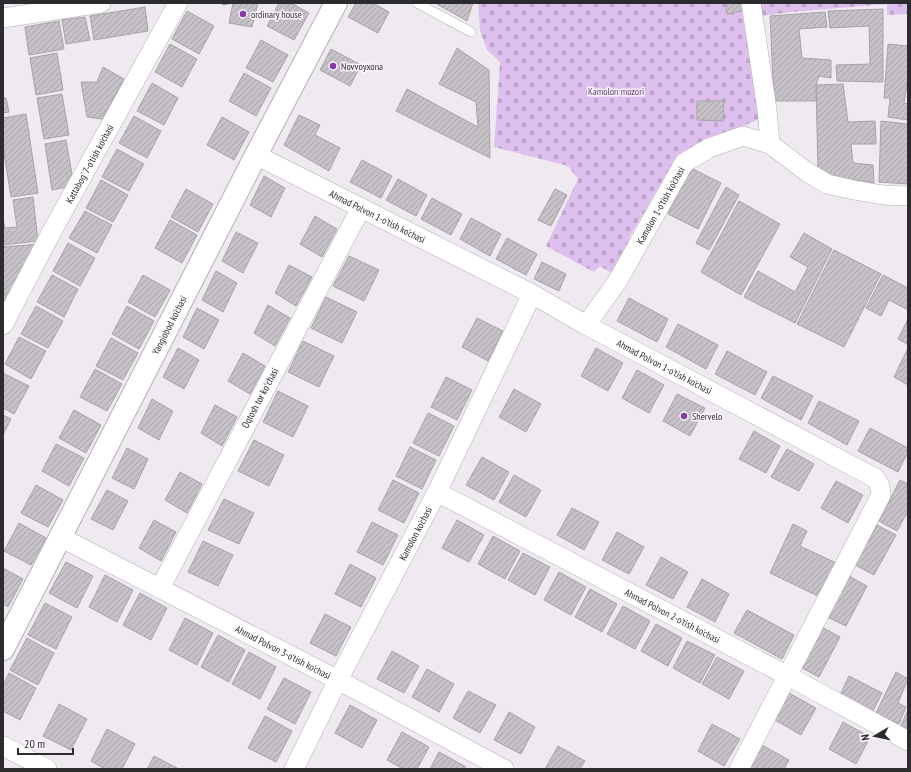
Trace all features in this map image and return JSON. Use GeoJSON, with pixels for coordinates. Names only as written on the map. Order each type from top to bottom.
{"type":"FeatureCollection","features":[{"type":"Feature","properties":{"kind":"street"},"geometry":{"type":"LineString","coordinates":[[3,18],[101,3]]}},
{"type":"Feature","properties":{"kind":"street","name":"Kattabog' 7-o'tish ko'chasi"},"geometry":{"type":"LineString","coordinates":[[3,325],[51,233],[178,3]]}},
{"type":"Feature","properties":{"kind":"street","name":"Yangiobod ko'chasi"},"geometry":{"type":"LineString","coordinates":[[3,648],[256,155],[336,3]]}},
{"type":"Feature","properties":{"kind":"street"},"geometry":{"type":"LineString","coordinates":[[750,3],[767,110],[770,144]]}},
{"type":"Feature","properties":{"kind":"street","name":"Kamolon 1-o'tish ko'chasi"},"geometry":{"type":"LineString","coordinates":[[586,326],[617,282],[684,163],[709,148],[743,136],[770,144],[807,172],[827,184],[868,192],[908,196]]}},
{"type":"Feature","properties":{"kind":"street","name":"Ahmad Polvon 1-o'tish ko'chasi"},"geometry":{"type":"LineString","coordinates":[[256,155],[532,294],[586,326],[875,478],[880,486],[881,495],[788,676]]}},
{"type":"Feature","properties":{"kind":"street","name":"Oqtosh tor koʻchasi"},"geometry":{"type":"LineString","coordinates":[[160,588],[361,208]]}},
{"type":"Feature","properties":{"kind":"street","name":"Kamolon ko'chasi"},"geometry":{"type":"LineString","coordinates":[[294,769],[338,680],[437,492],[532,294]]}},
{"type":"Feature","properties":{"kind":"street","name":"Ahmad Polvon 2-o'tish ko'chasi"},"geometry":{"type":"LineString","coordinates":[[437,492],[788,676],[908,742]]}},
{"type":"Feature","properties":{"kind":"street","name":"Ahmad Polvon 3-o'tish ko'chasi"},"geometry":{"type":"LineString","coordinates":[[60,537],[338,680],[504,769]]}},
{"type":"Feature","properties":{"kind":"street"},"geometry":{"type":"LineString","coordinates":[[739,769],[788,676]]}},
{"type":"Feature","properties":{"kind":"street"},"geometry":{"type":"LineString","coordinates":[[3,746],[47,769]]}},
{"type":"Feature","properties":{"kind":"lane"},"geometry":{"type":"LineString","coordinates":[[417,3],[471,32]]}},
{"type":"Feature","properties":{"kind":"green space","name":"Kamolon mozori"},"geometry":{"type":"Polygon","coordinates":[[[478,3],[908,3],[908,14],[887,15],[887,4],[792,12],[753,17],[759,119],[677,156],[629,238],[638,245],[619,278],[600,266],[594,272],[546,246],[578,179],[568,166],[494,147],[500,62],[487,50],[480,30],[478,3]]]}},
{"type":"Feature","properties":{"kind":"building"},"geometry":{"type":"Polygon","coordinates":[[[222,3],[233,3],[223,5],[222,3]]]}},
{"type":"Feature","properties":{"kind":"building","name":"ordinary house"},"geometry":{"type":"Polygon","coordinates":[[[233,3],[258,3],[252,27],[229,23],[233,3]]]}},
{"type":"Feature","properties":{"kind":"building"},"geometry":{"type":"Polygon","coordinates":[[[279,3],[291,3],[309,13],[294,40],[267,26],[279,3]]]}},
{"type":"Feature","properties":{"kind":"building"},"geometry":{"type":"Polygon","coordinates":[[[356,3],[373,3],[389,12],[378,33],[348,17],[356,3]]]}},
{"type":"Feature","properties":{"kind":"building"},"geometry":{"type":"Polygon","coordinates":[[[435,3],[473,3],[467,21],[435,3]]]}},
{"type":"Feature","properties":{"kind":"building"},"geometry":{"type":"Polygon","coordinates":[[[725,3],[745,3],[747,10],[727,14],[725,3]]]}},
{"type":"Feature","properties":{"kind":"building"},"geometry":{"type":"Polygon","coordinates":[[[145,7],[148,31],[94,40],[90,16],[145,7]]]}},
{"type":"Feature","properties":{"kind":"building"},"geometry":{"type":"Polygon","coordinates":[[[883,9],[883,82],[837,81],[836,65],[870,64],[869,26],[830,28],[828,11],[883,9]]]}},
{"type":"Feature","properties":{"kind":"building"},"geometry":{"type":"Polygon","coordinates":[[[187,11],[214,26],[199,54],[172,39],[187,11]]]}},
{"type":"Feature","properties":{"kind":"building"},"geometry":{"type":"Polygon","coordinates":[[[825,12],[827,27],[799,29],[802,58],[831,60],[831,78],[819,76],[816,85],[817,101],[774,101],[770,16],[825,12]]]}},
{"type":"Feature","properties":{"kind":"building"},"geometry":{"type":"Polygon","coordinates":[[[85,17],[90,40],[66,44],[62,20],[85,17]]]}},
{"type":"Feature","properties":{"kind":"building"},"geometry":{"type":"Polygon","coordinates":[[[59,21],[64,49],[29,55],[25,27],[59,21]]]}},
{"type":"Feature","properties":{"kind":"building"},"geometry":{"type":"Polygon","coordinates":[[[261,40],[288,55],[273,82],[246,68],[261,40]]]}},
{"type":"Feature","properties":{"kind":"building"},"geometry":{"type":"Polygon","coordinates":[[[170,44],[197,59],[182,87],[155,72],[170,44]]]}},
{"type":"Feature","properties":{"kind":"building"},"geometry":{"type":"Polygon","coordinates":[[[888,44],[908,46],[908,79],[904,103],[908,104],[908,120],[888,117],[890,98],[884,98],[888,44]]]}},
{"type":"Feature","properties":{"kind":"building"},"geometry":{"type":"Polygon","coordinates":[[[457,48],[489,70],[490,158],[396,111],[407,89],[478,127],[476,102],[439,84],[457,48]]]}},
{"type":"Feature","properties":{"kind":"building"},"geometry":{"type":"Polygon","coordinates":[[[331,49],[361,65],[350,86],[320,70],[331,49]]]}},
{"type":"Feature","properties":{"kind":"building"},"geometry":{"type":"Polygon","coordinates":[[[57,53],[63,90],[36,95],[30,58],[57,53]]]}},
{"type":"Feature","properties":{"kind":"building"},"geometry":{"type":"Polygon","coordinates":[[[103,67],[124,79],[102,119],[87,117],[81,82],[97,82],[103,67]]]}},
{"type":"Feature","properties":{"kind":"building"},"geometry":{"type":"Polygon","coordinates":[[[244,73],[271,88],[256,116],[229,101],[244,73]]]}},
{"type":"Feature","properties":{"kind":"building"},"geometry":{"type":"Polygon","coordinates":[[[152,83],[178,98],[164,125],[137,111],[152,83]]]}},
{"type":"Feature","properties":{"kind":"building"},"geometry":{"type":"Polygon","coordinates":[[[843,84],[848,122],[875,121],[876,144],[851,144],[853,163],[873,165],[874,183],[818,172],[816,85],[843,84]]]}},
{"type":"Feature","properties":{"kind":"building"},"geometry":{"type":"Polygon","coordinates":[[[62,94],[69,135],[44,139],[37,98],[62,94]]]}},
{"type":"Feature","properties":{"kind":"building"},"geometry":{"type":"Polygon","coordinates":[[[3,98],[6,98],[9,112],[3,113],[3,98]]]}},
{"type":"Feature","properties":{"kind":"building"},"geometry":{"type":"Polygon","coordinates":[[[697,101],[724,101],[723,121],[697,120],[697,101]]]}},
{"type":"Feature","properties":{"kind":"building"},"geometry":{"type":"Polygon","coordinates":[[[26,114],[38,193],[11,197],[3,147],[3,118],[26,114]]]}},
{"type":"Feature","properties":{"kind":"building"},"geometry":{"type":"Polygon","coordinates":[[[299,115],[320,125],[315,135],[340,148],[329,171],[284,145],[299,115]]]}},
{"type":"Feature","properties":{"kind":"building"},"geometry":{"type":"Polygon","coordinates":[[[134,116],[161,131],[147,158],[119,143],[134,116]]]}},
{"type":"Feature","properties":{"kind":"building"},"geometry":{"type":"Polygon","coordinates":[[[222,117],[249,132],[234,160],[207,145],[222,117]]]}},
{"type":"Feature","properties":{"kind":"building"},"geometry":{"type":"Polygon","coordinates":[[[881,121],[908,124],[908,184],[879,182],[881,121]]]}},
{"type":"Feature","properties":{"kind":"building"},"geometry":{"type":"Polygon","coordinates":[[[66,140],[74,186],[52,190],[45,144],[66,140]]]}},
{"type":"Feature","properties":{"kind":"building"},"geometry":{"type":"Polygon","coordinates":[[[117,149],[144,164],[129,191],[102,177],[117,149]]]}},
{"type":"Feature","properties":{"kind":"building"},"geometry":{"type":"Polygon","coordinates":[[[362,160],[392,176],[381,198],[350,182],[362,160]]]}},
{"type":"Feature","properties":{"kind":"building"},"geometry":{"type":"Polygon","coordinates":[[[691,168],[721,183],[698,229],[668,214],[691,168]]]}},
{"type":"Feature","properties":{"kind":"building"},"geometry":{"type":"Polygon","coordinates":[[[264,176],[285,188],[271,217],[250,205],[264,176]]]}},
{"type":"Feature","properties":{"kind":"building"},"geometry":{"type":"Polygon","coordinates":[[[398,179],[427,195],[416,216],[386,200],[398,179]]]}},
{"type":"Feature","properties":{"kind":"building"},"geometry":{"type":"Polygon","coordinates":[[[101,180],[128,195],[113,222],[86,208],[101,180]]]}},
{"type":"Feature","properties":{"kind":"building"},"geometry":{"type":"Polygon","coordinates":[[[726,187],[739,195],[709,250],[696,243],[726,187]]]}},
{"type":"Feature","properties":{"kind":"building"},"geometry":{"type":"Polygon","coordinates":[[[186,189],[213,204],[198,232],[171,217],[186,189]]]}},
{"type":"Feature","properties":{"kind":"building"},"geometry":{"type":"Polygon","coordinates":[[[555,189],[567,195],[551,226],[538,220],[555,189]]]}},
{"type":"Feature","properties":{"kind":"building"},"geometry":{"type":"Polygon","coordinates":[[[33,197],[38,241],[3,245],[3,219],[5,228],[17,227],[13,200],[33,197]]]}},
{"type":"Feature","properties":{"kind":"building"},"geometry":{"type":"Polygon","coordinates":[[[432,198],[462,214],[451,235],[421,219],[432,198]]]}},
{"type":"Feature","properties":{"kind":"building"},"geometry":{"type":"Polygon","coordinates":[[[739,201],[780,224],[741,295],[701,272],[739,201]]]}},
{"type":"Feature","properties":{"kind":"building"},"geometry":{"type":"Polygon","coordinates":[[[85,211],[112,225],[97,253],[69,238],[85,211]]]}},
{"type":"Feature","properties":{"kind":"building"},"geometry":{"type":"Polygon","coordinates":[[[315,216],[337,229],[322,257],[300,244],[315,216]]]}},
{"type":"Feature","properties":{"kind":"building"},"geometry":{"type":"Polygon","coordinates":[[[471,218],[501,234],[490,256],[460,239],[471,218]]]}},
{"type":"Feature","properties":{"kind":"building"},"geometry":{"type":"Polygon","coordinates":[[[170,220],[197,235],[182,263],[155,248],[170,220]]]}},
{"type":"Feature","properties":{"kind":"building"},"geometry":{"type":"Polygon","coordinates":[[[236,232],[258,243],[243,273],[222,261],[236,232]]]}},
{"type":"Feature","properties":{"kind":"building"},"geometry":{"type":"Polygon","coordinates":[[[804,233],[832,249],[795,323],[744,297],[758,271],[795,292],[808,267],[790,257],[804,233]]]}},
{"type":"Feature","properties":{"kind":"building"},"geometry":{"type":"Polygon","coordinates":[[[507,238],[537,254],[526,275],[496,259],[507,238]]]}},
{"type":"Feature","properties":{"kind":"building"},"geometry":{"type":"Polygon","coordinates":[[[68,243],[95,258],[80,286],[53,271],[68,243]]]}},
{"type":"Feature","properties":{"kind":"building"},"geometry":{"type":"Polygon","coordinates":[[[39,244],[14,302],[3,299],[3,247],[39,244]]]}},
{"type":"Feature","properties":{"kind":"building"},"geometry":{"type":"Polygon","coordinates":[[[834,250],[881,274],[844,347],[797,324],[834,250]]]}},
{"type":"Feature","properties":{"kind":"building"},"geometry":{"type":"Polygon","coordinates":[[[349,256],[379,270],[364,301],[333,286],[349,256]]]}},
{"type":"Feature","properties":{"kind":"building"},"geometry":{"type":"Polygon","coordinates":[[[542,262],[566,274],[559,291],[534,279],[542,262]]]}},
{"type":"Feature","properties":{"kind":"building"},"geometry":{"type":"Polygon","coordinates":[[[289,265],[312,277],[296,306],[275,293],[289,265]]]}},
{"type":"Feature","properties":{"kind":"building"},"geometry":{"type":"Polygon","coordinates":[[[216,271],[237,283],[223,312],[202,300],[216,271]]]}},
{"type":"Feature","properties":{"kind":"building"},"geometry":{"type":"Polygon","coordinates":[[[52,275],[78,289],[64,317],[37,302],[52,275]]]}},
{"type":"Feature","properties":{"kind":"building"},"geometry":{"type":"Polygon","coordinates":[[[143,275],[170,290],[155,317],[128,302],[143,275]]]}},
{"type":"Feature","properties":{"kind":"building"},"geometry":{"type":"Polygon","coordinates":[[[883,275],[908,288],[908,310],[889,300],[881,316],[866,308],[883,275]]]}},
{"type":"Feature","properties":{"kind":"building"},"geometry":{"type":"Polygon","coordinates":[[[326,297],[357,312],[342,343],[311,328],[326,297]]]}},
{"type":"Feature","properties":{"kind":"building"},"geometry":{"type":"Polygon","coordinates":[[[629,298],[668,319],[657,342],[617,321],[629,298]]]}},
{"type":"Feature","properties":{"kind":"building"},"geometry":{"type":"Polygon","coordinates":[[[268,305],[290,318],[275,346],[254,333],[268,305]]]}},
{"type":"Feature","properties":{"kind":"building"},"geometry":{"type":"Polygon","coordinates":[[[36,306],[63,321],[48,348],[21,334],[36,306]]]}},
{"type":"Feature","properties":{"kind":"building"},"geometry":{"type":"Polygon","coordinates":[[[127,306],[154,321],[139,349],[112,334],[127,306]]]}},
{"type":"Feature","properties":{"kind":"building"},"geometry":{"type":"Polygon","coordinates":[[[197,308],[219,320],[204,349],[183,337],[197,308]]]}},
{"type":"Feature","properties":{"kind":"building"},"geometry":{"type":"Polygon","coordinates":[[[477,318],[503,331],[488,361],[462,347],[477,318]]]}},
{"type":"Feature","properties":{"kind":"building"},"geometry":{"type":"Polygon","coordinates":[[[908,319],[908,342],[907,344],[898,339],[908,319]]]}},
{"type":"Feature","properties":{"kind":"building"},"geometry":{"type":"Polygon","coordinates":[[[678,324],[718,345],[706,369],[666,347],[678,324]]]}},
{"type":"Feature","properties":{"kind":"building"},"geometry":{"type":"Polygon","coordinates":[[[19,337],[46,351],[31,379],[5,364],[19,337]]]}},
{"type":"Feature","properties":{"kind":"building"},"geometry":{"type":"Polygon","coordinates":[[[111,338],[138,353],[123,380],[96,366],[111,338]]]}},
{"type":"Feature","properties":{"kind":"building"},"geometry":{"type":"Polygon","coordinates":[[[303,341],[334,356],[319,387],[288,372],[303,341]]]}},
{"type":"Feature","properties":{"kind":"building"},"geometry":{"type":"Polygon","coordinates":[[[178,348],[199,360],[184,389],[163,377],[178,348]]]}},
{"type":"Feature","properties":{"kind":"building"},"geometry":{"type":"Polygon","coordinates":[[[596,348],[623,363],[608,391],[581,376],[596,348]]]}},
{"type":"Feature","properties":{"kind":"building"},"geometry":{"type":"Polygon","coordinates":[[[908,348],[908,385],[894,377],[908,348]]]}},
{"type":"Feature","properties":{"kind":"building"},"geometry":{"type":"Polygon","coordinates":[[[727,351],[767,372],[755,395],[715,374],[727,351]]]}},
{"type":"Feature","properties":{"kind":"building"},"geometry":{"type":"Polygon","coordinates":[[[243,353],[265,366],[250,394],[228,381],[243,353]]]}},
{"type":"Feature","properties":{"kind":"building"},"geometry":{"type":"Polygon","coordinates":[[[95,369],[122,384],[107,411],[80,397],[95,369]]]}},
{"type":"Feature","properties":{"kind":"building"},"geometry":{"type":"Polygon","coordinates":[[[637,370],[664,385],[649,413],[622,398],[637,370]]]}},
{"type":"Feature","properties":{"kind":"building"},"geometry":{"type":"Polygon","coordinates":[[[3,373],[29,386],[14,414],[3,408],[3,373]]]}},
{"type":"Feature","properties":{"kind":"building"},"geometry":{"type":"Polygon","coordinates":[[[773,376],[813,396],[801,420],[761,398],[773,376]]]}},
{"type":"Feature","properties":{"kind":"building"},"geometry":{"type":"Polygon","coordinates":[[[446,377],[472,390],[457,420],[431,407],[446,377]]]}},
{"type":"Feature","properties":{"kind":"building"},"geometry":{"type":"Polygon","coordinates":[[[514,389],[541,404],[526,432],[499,417],[514,389]]]}},
{"type":"Feature","properties":{"kind":"building"},"geometry":{"type":"Polygon","coordinates":[[[278,391],[308,406],[293,437],[263,422],[278,391]]]}},
{"type":"Feature","properties":{"kind":"building"},"geometry":{"type":"Polygon","coordinates":[[[677,394],[705,408],[690,436],[663,421],[677,394]]]}},
{"type":"Feature","properties":{"kind":"building"},"geometry":{"type":"Polygon","coordinates":[[[152,399],[173,411],[159,440],[138,428],[152,399]]]}},
{"type":"Feature","properties":{"kind":"building"},"geometry":{"type":"Polygon","coordinates":[[[819,401],[859,421],[847,445],[808,423],[819,401]]]}},
{"type":"Feature","properties":{"kind":"building"},"geometry":{"type":"Polygon","coordinates":[[[215,405],[237,417],[222,446],[201,433],[215,405]]]}},
{"type":"Feature","properties":{"kind":"building"},"geometry":{"type":"Polygon","coordinates":[[[74,410],[101,425],[86,453],[59,438],[74,410]]]}},
{"type":"Feature","properties":{"kind":"building"},"geometry":{"type":"Polygon","coordinates":[[[428,413],[454,426],[439,456],[413,443],[428,413]]]}},
{"type":"Feature","properties":{"kind":"building"},"geometry":{"type":"Polygon","coordinates":[[[3,415],[11,419],[3,435],[3,415]]]}},
{"type":"Feature","properties":{"kind":"building"},"geometry":{"type":"Polygon","coordinates":[[[870,428],[908,448],[908,452],[898,472],[858,451],[870,428]]]}},
{"type":"Feature","properties":{"kind":"building"},"geometry":{"type":"Polygon","coordinates":[[[754,431],[780,446],[766,473],[739,459],[754,431]]]}},
{"type":"Feature","properties":{"kind":"building"},"geometry":{"type":"Polygon","coordinates":[[[254,440],[284,455],[269,486],[238,471],[254,440]]]}},
{"type":"Feature","properties":{"kind":"building"},"geometry":{"type":"Polygon","coordinates":[[[56,444],[84,458],[69,486],[42,471],[56,444]]]}},
{"type":"Feature","properties":{"kind":"building"},"geometry":{"type":"Polygon","coordinates":[[[410,447],[436,460],[422,489],[396,476],[410,447]]]}},
{"type":"Feature","properties":{"kind":"building"},"geometry":{"type":"Polygon","coordinates":[[[127,448],[148,459],[134,489],[112,478],[127,448]]]}},
{"type":"Feature","properties":{"kind":"building"},"geometry":{"type":"Polygon","coordinates":[[[787,449],[814,464],[799,491],[771,477],[787,449]]]}},
{"type":"Feature","properties":{"kind":"building"},"geometry":{"type":"Polygon","coordinates":[[[482,457],[509,472],[494,500],[466,485],[482,457]]]}},
{"type":"Feature","properties":{"kind":"building"},"geometry":{"type":"Polygon","coordinates":[[[180,472],[202,484],[187,513],[165,500],[180,472]]]}},
{"type":"Feature","properties":{"kind":"building"},"geometry":{"type":"Polygon","coordinates":[[[514,475],[541,490],[526,517],[499,502],[514,475]]]}},
{"type":"Feature","properties":{"kind":"building"},"geometry":{"type":"Polygon","coordinates":[[[393,480],[419,493],[404,523],[378,510],[393,480]]]}},
{"type":"Feature","properties":{"kind":"building"},"geometry":{"type":"Polygon","coordinates":[[[900,480],[908,484],[908,511],[897,531],[879,521],[900,480]]]}},
{"type":"Feature","properties":{"kind":"building"},"geometry":{"type":"Polygon","coordinates":[[[836,481],[863,495],[848,523],[821,508],[836,481]]]}},
{"type":"Feature","properties":{"kind":"building"},"geometry":{"type":"Polygon","coordinates":[[[36,485],[63,500],[48,527],[21,513],[36,485]]]}},
{"type":"Feature","properties":{"kind":"building"},"geometry":{"type":"Polygon","coordinates":[[[107,490],[128,501],[113,530],[91,519],[107,490]]]}},
{"type":"Feature","properties":{"kind":"building"},"geometry":{"type":"Polygon","coordinates":[[[224,499],[254,513],[239,544],[208,530],[224,499]]]}},
{"type":"Feature","properties":{"kind":"building"},"geometry":{"type":"Polygon","coordinates":[[[572,508],[599,522],[584,550],[557,535],[572,508]]]}},
{"type":"Feature","properties":{"kind":"building"},"geometry":{"type":"Polygon","coordinates":[[[154,520],[176,532],[161,561],[139,548],[154,520]]]}},
{"type":"Feature","properties":{"kind":"building"},"geometry":{"type":"Polygon","coordinates":[[[457,520],[484,535],[469,562],[442,548],[457,520]]]}},
{"type":"Feature","properties":{"kind":"building"},"geometry":{"type":"Polygon","coordinates":[[[372,522],[398,535],[383,565],[357,552],[372,522]]]}},
{"type":"Feature","properties":{"kind":"building"},"geometry":{"type":"Polygon","coordinates":[[[19,523],[46,538],[31,565],[4,551],[19,523]]]}},
{"type":"Feature","properties":{"kind":"building"},"geometry":{"type":"Polygon","coordinates":[[[793,524],[807,531],[800,546],[836,563],[820,597],[770,573],[793,524]]]}},
{"type":"Feature","properties":{"kind":"building"},"geometry":{"type":"Polygon","coordinates":[[[877,525],[896,535],[874,575],[855,565],[877,525]]]}},
{"type":"Feature","properties":{"kind":"building"},"geometry":{"type":"Polygon","coordinates":[[[617,532],[644,547],[629,574],[602,560],[617,532]]]}},
{"type":"Feature","properties":{"kind":"building"},"geometry":{"type":"Polygon","coordinates":[[[493,536],[520,551],[505,579],[478,564],[493,536]]]}},
{"type":"Feature","properties":{"kind":"building"},"geometry":{"type":"Polygon","coordinates":[[[203,541],[233,555],[218,586],[188,572],[203,541]]]}},
{"type":"Feature","properties":{"kind":"building"},"geometry":{"type":"Polygon","coordinates":[[[523,553],[550,567],[535,595],[508,580],[523,553]]]}},
{"type":"Feature","properties":{"kind":"building"},"geometry":{"type":"Polygon","coordinates":[[[661,557],[688,572],[673,599],[646,585],[661,557]]]}},
{"type":"Feature","properties":{"kind":"building"},"geometry":{"type":"Polygon","coordinates":[[[66,562],[93,576],[77,608],[49,593],[66,562]]]}},
{"type":"Feature","properties":{"kind":"building"},"geometry":{"type":"Polygon","coordinates":[[[350,564],[376,578],[361,607],[335,594],[350,564]]]}},
{"type":"Feature","properties":{"kind":"building"},"geometry":{"type":"Polygon","coordinates":[[[3,568],[23,579],[8,607],[3,604],[3,568]]]}},
{"type":"Feature","properties":{"kind":"building"},"geometry":{"type":"Polygon","coordinates":[[[559,572],[586,587],[571,615],[544,600],[559,572]]]}},
{"type":"Feature","properties":{"kind":"building"},"geometry":{"type":"Polygon","coordinates":[[[105,575],[133,590],[117,622],[89,607],[105,575]]]}},
{"type":"Feature","properties":{"kind":"building"},"geometry":{"type":"Polygon","coordinates":[[[849,576],[867,586],[846,626],[827,617],[849,576]]]}},
{"type":"Feature","properties":{"kind":"building"},"geometry":{"type":"Polygon","coordinates":[[[702,579],[729,594],[715,622],[687,607],[702,579]]]}},
{"type":"Feature","properties":{"kind":"building"},"geometry":{"type":"Polygon","coordinates":[[[590,589],[617,604],[602,632],[575,617],[590,589]]]}},
{"type":"Feature","properties":{"kind":"building"},"geometry":{"type":"Polygon","coordinates":[[[140,593],[167,608],[151,640],[123,625],[140,593]]]}},
{"type":"Feature","properties":{"kind":"building"},"geometry":{"type":"Polygon","coordinates":[[[45,603],[72,617],[56,649],[28,635],[45,603]]]}},
{"type":"Feature","properties":{"kind":"building"},"geometry":{"type":"Polygon","coordinates":[[[623,606],[650,621],[635,649],[607,634],[623,606]]]}},
{"type":"Feature","properties":{"kind":"building"},"geometry":{"type":"Polygon","coordinates":[[[747,610],[794,635],[782,659],[734,633],[747,610]]]}},
{"type":"Feature","properties":{"kind":"building"},"geometry":{"type":"Polygon","coordinates":[[[325,614],[351,627],[336,656],[310,643],[325,614]]]}},
{"type":"Feature","properties":{"kind":"building"},"geometry":{"type":"Polygon","coordinates":[[[185,618],[213,633],[197,665],[169,650],[185,618]]]}},
{"type":"Feature","properties":{"kind":"building"},"geometry":{"type":"Polygon","coordinates":[[[656,624],[682,638],[668,666],[641,651],[656,624]]]}},
{"type":"Feature","properties":{"kind":"building"},"geometry":{"type":"Polygon","coordinates":[[[822,627],[840,637],[819,677],[800,667],[822,627]]]}},
{"type":"Feature","properties":{"kind":"building"},"geometry":{"type":"Polygon","coordinates":[[[218,635],[245,650],[229,682],[201,667],[218,635]]]}},
{"type":"Feature","properties":{"kind":"building"},"geometry":{"type":"Polygon","coordinates":[[[27,638],[54,653],[38,685],[10,670],[27,638]]]}},
{"type":"Feature","properties":{"kind":"building"},"geometry":{"type":"Polygon","coordinates":[[[687,641],[715,655],[700,683],[673,668],[687,641]]]}},
{"type":"Feature","properties":{"kind":"building"},"geometry":{"type":"Polygon","coordinates":[[[392,651],[419,666],[404,693],[377,679],[392,651]]]}},
{"type":"Feature","properties":{"kind":"building"},"geometry":{"type":"Polygon","coordinates":[[[249,652],[276,667],[260,699],[232,684],[249,652]]]}},
{"type":"Feature","properties":{"kind":"building"},"geometry":{"type":"Polygon","coordinates":[[[717,657],[744,671],[729,699],[702,684],[717,657]]]}},
{"type":"Feature","properties":{"kind":"building"},"geometry":{"type":"Polygon","coordinates":[[[427,669],[454,684],[439,712],[412,697],[427,669]]]}},
{"type":"Feature","properties":{"kind":"building"},"geometry":{"type":"Polygon","coordinates":[[[896,672],[908,679],[898,703],[906,707],[899,724],[876,713],[896,672]]]}},
{"type":"Feature","properties":{"kind":"building"},"geometry":{"type":"Polygon","coordinates":[[[9,673],[36,688],[20,720],[3,711],[3,685],[9,673]]]}},
{"type":"Feature","properties":{"kind":"building"},"geometry":{"type":"Polygon","coordinates":[[[849,676],[882,693],[873,711],[840,695],[849,676]]]}},
{"type":"Feature","properties":{"kind":"building"},"geometry":{"type":"Polygon","coordinates":[[[284,678],[311,692],[295,724],[267,709],[284,678]]]}},
{"type":"Feature","properties":{"kind":"building"},"geometry":{"type":"Polygon","coordinates":[[[468,691],[496,705],[480,733],[453,718],[468,691]]]}},
{"type":"Feature","properties":{"kind":"building"},"geometry":{"type":"Polygon","coordinates":[[[789,693],[816,708],[801,735],[775,720],[789,693]]]}},
{"type":"Feature","properties":{"kind":"building"},"geometry":{"type":"Polygon","coordinates":[[[59,704],[87,719],[71,750],[43,736],[59,704]]]}},
{"type":"Feature","properties":{"kind":"building"},"geometry":{"type":"Polygon","coordinates":[[[350,705],[377,720],[362,748],[335,733],[350,705]]]}},
{"type":"Feature","properties":{"kind":"building"},"geometry":{"type":"Polygon","coordinates":[[[908,710],[908,729],[901,725],[908,710]]]}},
{"type":"Feature","properties":{"kind":"building"},"geometry":{"type":"Polygon","coordinates":[[[509,712],[535,727],[521,754],[494,740],[509,712]]]}},
{"type":"Feature","properties":{"kind":"building"},"geometry":{"type":"Polygon","coordinates":[[[265,716],[292,731],[276,762],[248,748],[265,716]]]}},
{"type":"Feature","properties":{"kind":"building"},"geometry":{"type":"Polygon","coordinates":[[[843,722],[870,737],[856,764],[829,749],[843,722]]]}},
{"type":"Feature","properties":{"kind":"building"},"geometry":{"type":"Polygon","coordinates":[[[712,724],[740,739],[724,766],[698,751],[712,724]]]}},
{"type":"Feature","properties":{"kind":"building"},"geometry":{"type":"Polygon","coordinates":[[[107,729],[135,744],[122,769],[105,769],[91,761],[107,729]]]}},
{"type":"Feature","properties":{"kind":"building"},"geometry":{"type":"Polygon","coordinates":[[[402,732],[429,747],[417,769],[403,769],[387,760],[402,732]]]}},
{"type":"Feature","properties":{"kind":"building"},"geometry":{"type":"Polygon","coordinates":[[[762,745],[789,760],[784,769],[749,769],[762,745]]]}},
{"type":"Feature","properties":{"kind":"building"},"geometry":{"type":"Polygon","coordinates":[[[558,746],[585,761],[580,769],[545,769],[558,746]]]}},
{"type":"Feature","properties":{"kind":"building"},"geometry":{"type":"Polygon","coordinates":[[[439,752],[466,767],[465,769],[430,769],[439,752]]]}},
{"type":"Feature","properties":{"kind":"building"},"geometry":{"type":"Polygon","coordinates":[[[154,756],[179,769],[147,769],[154,756]]]}},
{"type":"Feature","properties":{"kind":"place","name":"ordinary house"},"geometry":{"type":"Point","coordinates":[243,14]}},
{"type":"Feature","properties":{"kind":"place","name":"Novvoyxona"},"geometry":{"type":"Point","coordinates":[333,66]}},
{"type":"Feature","properties":{"kind":"place","name":"Shervelo"},"geometry":{"type":"Point","coordinates":[684,416]}}]}
